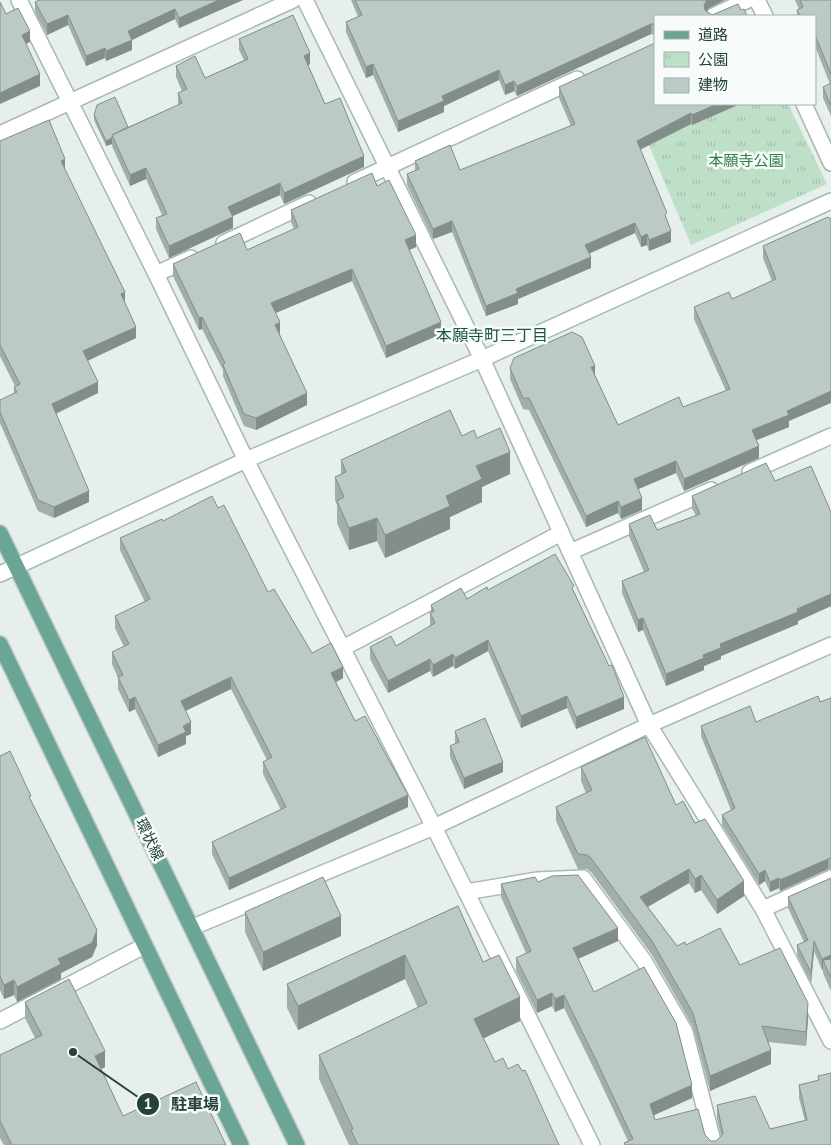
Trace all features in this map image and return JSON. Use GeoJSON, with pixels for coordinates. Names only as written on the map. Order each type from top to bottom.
{"type":"FeatureCollection","features":[{"type":"Feature","properties":{"kind":"main road","name":"環状線"},"geometry":{"type":"LineString","coordinates":[[0,533],[193,926],[297,1145]]}},
{"type":"Feature","properties":{"kind":"main road"},"geometry":{"type":"LineString","coordinates":[[0,644],[241,1145]]}},
{"type":"Feature","properties":{"kind":"street"},"geometry":{"type":"LineString","coordinates":[[19,0],[156,274],[246,460],[434,827],[592,1145]]}},
{"type":"Feature","properties":{"kind":"street"},"geometry":{"type":"LineString","coordinates":[[0,134],[293,0]]}},
{"type":"Feature","properties":{"kind":"street"},"geometry":{"type":"LineString","coordinates":[[305,0],[482,359],[649,724],[763,909],[831,1041]]}},
{"type":"Feature","properties":{"kind":"street"},"geometry":{"type":"LineString","coordinates":[[715,15],[748,0]]}},
{"type":"Feature","properties":{"kind":"street"},"geometry":{"type":"LineString","coordinates":[[758,0],[765,15]]}},
{"type":"Feature","properties":{"kind":"street"},"geometry":{"type":"LineString","coordinates":[[343,187],[592,72]]}},
{"type":"Feature","properties":{"kind":"street"},"geometry":{"type":"LineString","coordinates":[[804,105],[831,163]]}},
{"type":"Feature","properties":{"kind":"street"},"geometry":{"type":"LineString","coordinates":[[156,274],[325,195]]}},
{"type":"Feature","properties":{"kind":"street"},"geometry":{"type":"LineString","coordinates":[[0,574],[246,460],[482,359],[831,202]]}},
{"type":"Feature","properties":{"kind":"street"},"geometry":{"type":"LineString","coordinates":[[570,552],[831,436]]}},
{"type":"Feature","properties":{"kind":"street"},"geometry":{"type":"LineString","coordinates":[[343,648],[561,533]]}},
{"type":"Feature","properties":{"kind":"street"},"geometry":{"type":"LineString","coordinates":[[193,926],[434,827],[649,724],[831,645]]}},
{"type":"Feature","properties":{"kind":"street"},"geometry":{"type":"LineString","coordinates":[[466,892],[537,880],[583,878],[644,961],[684,1032],[714,1145]]}},
{"type":"Feature","properties":{"kind":"street"},"geometry":{"type":"LineString","coordinates":[[763,909],[831,878]]}},
{"type":"Feature","properties":{"kind":"street"},"geometry":{"type":"LineString","coordinates":[[0,1021],[144,946]]}},
{"type":"Feature","properties":{"kind":"green space","name":"本願寺公園"},"geometry":{"type":"Polygon","coordinates":[[[736,105],[788,105],[827,184],[691,245],[648,143],[736,105]]]}},
{"type":"Feature","properties":{"kind":"building"},"geometry":{"type":"Polygon","coordinates":[[[39,0],[219,0],[179,18],[175,9],[128,31],[132,40],[106,51],[105,48],[86,56],[68,15],[47,24],[35,2],[39,0]]]}},
{"type":"Feature","properties":{"kind":"building"},"geometry":{"type":"Polygon","coordinates":[[[355,0],[707,0],[704,5],[705,10],[712,15],[654,15],[654,24],[517,86],[514,81],[505,85],[499,70],[442,96],[444,101],[398,121],[373,64],[366,67],[346,22],[362,15],[355,0]]]}},
{"type":"Feature","properties":{"kind":"building"},"geometry":{"type":"Polygon","coordinates":[[[800,0],[831,0],[831,74],[816,37],[816,15],[800,15],[797,10],[803,7],[800,0]]]}},
{"type":"Feature","properties":{"kind":"building"},"geometry":{"type":"Polygon","coordinates":[[[0,2],[6,14],[18,8],[30,31],[22,35],[40,74],[0,93],[0,2]]]}},
{"type":"Feature","properties":{"kind":"building"},"geometry":{"type":"Polygon","coordinates":[[[738,4],[741,10],[744,9],[747,15],[712,15],[738,4]]]}},
{"type":"Feature","properties":{"kind":"building"},"geometry":{"type":"Polygon","coordinates":[[[293,15],[310,53],[304,56],[325,104],[340,98],[364,156],[284,193],[280,183],[228,207],[233,217],[169,246],[156,218],[167,214],[146,168],[130,175],[112,135],[182,103],[178,93],[187,89],[176,66],[195,56],[205,78],[248,59],[239,39],[293,15]]]}},
{"type":"Feature","properties":{"kind":"building"},"geometry":{"type":"Polygon","coordinates":[[[654,43],[654,105],[715,105],[692,115],[691,113],[637,141],[667,213],[665,215],[671,231],[649,240],[647,234],[641,237],[635,223],[585,245],[591,257],[516,289],[518,293],[486,306],[452,221],[433,229],[407,174],[419,169],[415,161],[450,145],[460,170],[575,124],[559,87],[654,43]]]}},
{"type":"Feature","properties":{"kind":"building"},"geometry":{"type":"Polygon","coordinates":[[[831,83],[831,106],[823,87],[831,83]]]}},
{"type":"Feature","properties":{"kind":"building"},"geometry":{"type":"Polygon","coordinates":[[[115,97],[128,127],[112,135],[112,138],[106,141],[94,115],[97,105],[115,97]]]}},
{"type":"Feature","properties":{"kind":"building"},"geometry":{"type":"Polygon","coordinates":[[[49,120],[65,159],[61,161],[125,292],[121,294],[136,327],[83,351],[98,382],[52,404],[89,491],[54,507],[38,500],[0,412],[0,400],[17,392],[14,387],[20,384],[0,345],[0,141],[49,120]]]}},
{"type":"Feature","properties":{"kind":"building"},"geometry":{"type":"Polygon","coordinates":[[[372,173],[377,186],[389,180],[416,235],[405,240],[441,322],[386,346],[352,269],[271,303],[280,322],[275,325],[307,393],[256,418],[244,414],[223,365],[225,363],[202,317],[199,318],[173,264],[240,233],[247,250],[298,227],[291,210],[372,173]]]}},
{"type":"Feature","properties":{"kind":"building"},"geometry":{"type":"Polygon","coordinates":[[[828,217],[831,219],[831,391],[787,411],[789,415],[752,430],[759,446],[684,479],[676,461],[634,479],[642,498],[621,507],[618,501],[586,516],[529,398],[523,398],[510,368],[514,358],[572,332],[582,337],[595,366],[591,367],[618,425],[679,397],[683,407],[730,389],[694,307],[729,292],[732,299],[776,279],[763,246],[828,217]]]}},
{"type":"Feature","properties":{"kind":"building"},"geometry":{"type":"Polygon","coordinates":[[[450,410],[462,436],[474,430],[477,438],[500,428],[510,452],[476,466],[482,479],[446,496],[450,506],[385,535],[377,518],[349,528],[337,501],[344,497],[335,477],[346,472],[341,460],[450,410]]]}},
{"type":"Feature","properties":{"kind":"building"},"geometry":{"type":"Polygon","coordinates":[[[766,463],[775,481],[811,466],[831,512],[831,594],[797,609],[798,612],[720,644],[721,648],[703,655],[704,658],[666,674],[643,618],[638,620],[622,581],[649,570],[629,524],[650,515],[657,530],[700,514],[692,496],[766,463]]]}},
{"type":"Feature","properties":{"kind":"building"},"geometry":{"type":"Polygon","coordinates":[[[212,496],[218,508],[224,505],[268,592],[274,589],[312,653],[331,643],[343,667],[331,673],[355,721],[365,716],[408,795],[229,878],[212,842],[286,807],[263,762],[272,757],[231,677],[181,701],[191,722],[183,726],[186,732],[158,745],[135,697],[129,700],[118,677],[123,675],[112,652],[129,644],[115,616],[150,599],[120,538],[162,519],[163,521],[212,496]]]}},
{"type":"Feature","properties":{"kind":"building"},"geometry":{"type":"Polygon","coordinates":[[[555,554],[574,586],[572,588],[609,666],[612,665],[624,697],[576,717],[567,696],[521,716],[488,640],[455,658],[453,654],[433,665],[430,659],[388,681],[370,647],[391,636],[396,646],[435,623],[430,613],[434,611],[431,605],[461,588],[467,599],[487,587],[488,590],[555,554]]]}},
{"type":"Feature","properties":{"kind":"building"},"geometry":{"type":"Polygon","coordinates":[[[818,696],[820,702],[831,698],[831,858],[780,880],[779,878],[770,882],[765,870],[759,874],[722,815],[735,808],[701,726],[750,706],[756,722],[818,696]]]}},
{"type":"Feature","properties":{"kind":"building"},"geometry":{"type":"Polygon","coordinates":[[[485,718],[503,762],[464,778],[450,746],[459,742],[455,731],[485,718]]]}},
{"type":"Feature","properties":{"kind":"building"},"geometry":{"type":"Polygon","coordinates":[[[645,737],[676,805],[683,801],[695,823],[705,819],[744,881],[717,900],[701,875],[695,879],[689,869],[640,897],[677,946],[685,942],[686,945],[720,928],[740,965],[780,948],[808,1003],[806,1032],[762,1026],[771,1050],[710,1076],[693,1013],[652,941],[591,858],[587,855],[578,854],[556,807],[592,790],[581,767],[645,737]]]}},
{"type":"Feature","properties":{"kind":"building"},"geometry":{"type":"Polygon","coordinates":[[[10,751],[31,796],[29,797],[97,930],[92,943],[58,959],[61,964],[17,987],[14,980],[4,985],[0,976],[0,756],[10,751]]]}},
{"type":"Feature","properties":{"kind":"building"},"geometry":{"type":"Polygon","coordinates":[[[578,875],[618,928],[573,948],[594,992],[644,967],[676,1023],[692,1085],[650,1104],[655,1120],[698,1109],[705,1135],[711,1141],[716,1141],[723,1134],[717,1105],[755,1096],[770,1129],[807,1120],[799,1085],[819,1080],[818,1076],[831,1073],[831,1145],[625,1145],[624,1143],[633,1139],[564,995],[555,999],[552,993],[537,1000],[516,958],[531,951],[501,884],[535,877],[538,882],[552,876],[578,875]]]}},
{"type":"Feature","properties":{"kind":"building"},"geometry":{"type":"Polygon","coordinates":[[[323,877],[341,916],[263,952],[245,912],[323,877]]]}},
{"type":"Feature","properties":{"kind":"building"},"geometry":{"type":"Polygon","coordinates":[[[831,878],[831,955],[822,959],[814,941],[811,972],[797,945],[808,940],[788,897],[831,878]]]}},
{"type":"Feature","properties":{"kind":"building"},"geometry":{"type":"Polygon","coordinates":[[[458,906],[483,962],[499,955],[520,997],[474,1019],[495,1062],[503,1058],[508,1069],[518,1064],[522,1071],[525,1070],[559,1145],[358,1145],[351,1130],[353,1129],[319,1055],[427,1003],[405,955],[298,1006],[287,984],[458,906]]]}},
{"type":"Feature","properties":{"kind":"building"},"geometry":{"type":"Polygon","coordinates":[[[831,959],[831,978],[823,960],[831,959]]]}},
{"type":"Feature","properties":{"kind":"building"},"geometry":{"type":"Polygon","coordinates":[[[69,979],[105,1051],[95,1056],[123,1116],[196,1082],[226,1145],[12,1145],[0,1121],[0,1055],[42,1035],[25,1002],[69,979]]]}},
{"type":"Feature","properties":{"kind":"place","name":"駐車場"},"geometry":{"type":"Point","coordinates":[73,1052]}},
{"type":"Feature","properties":{"kind":"district","name":"本願寺町三丁目"},"geometry":{"type":"Point","coordinates":[492,335]}}]}
